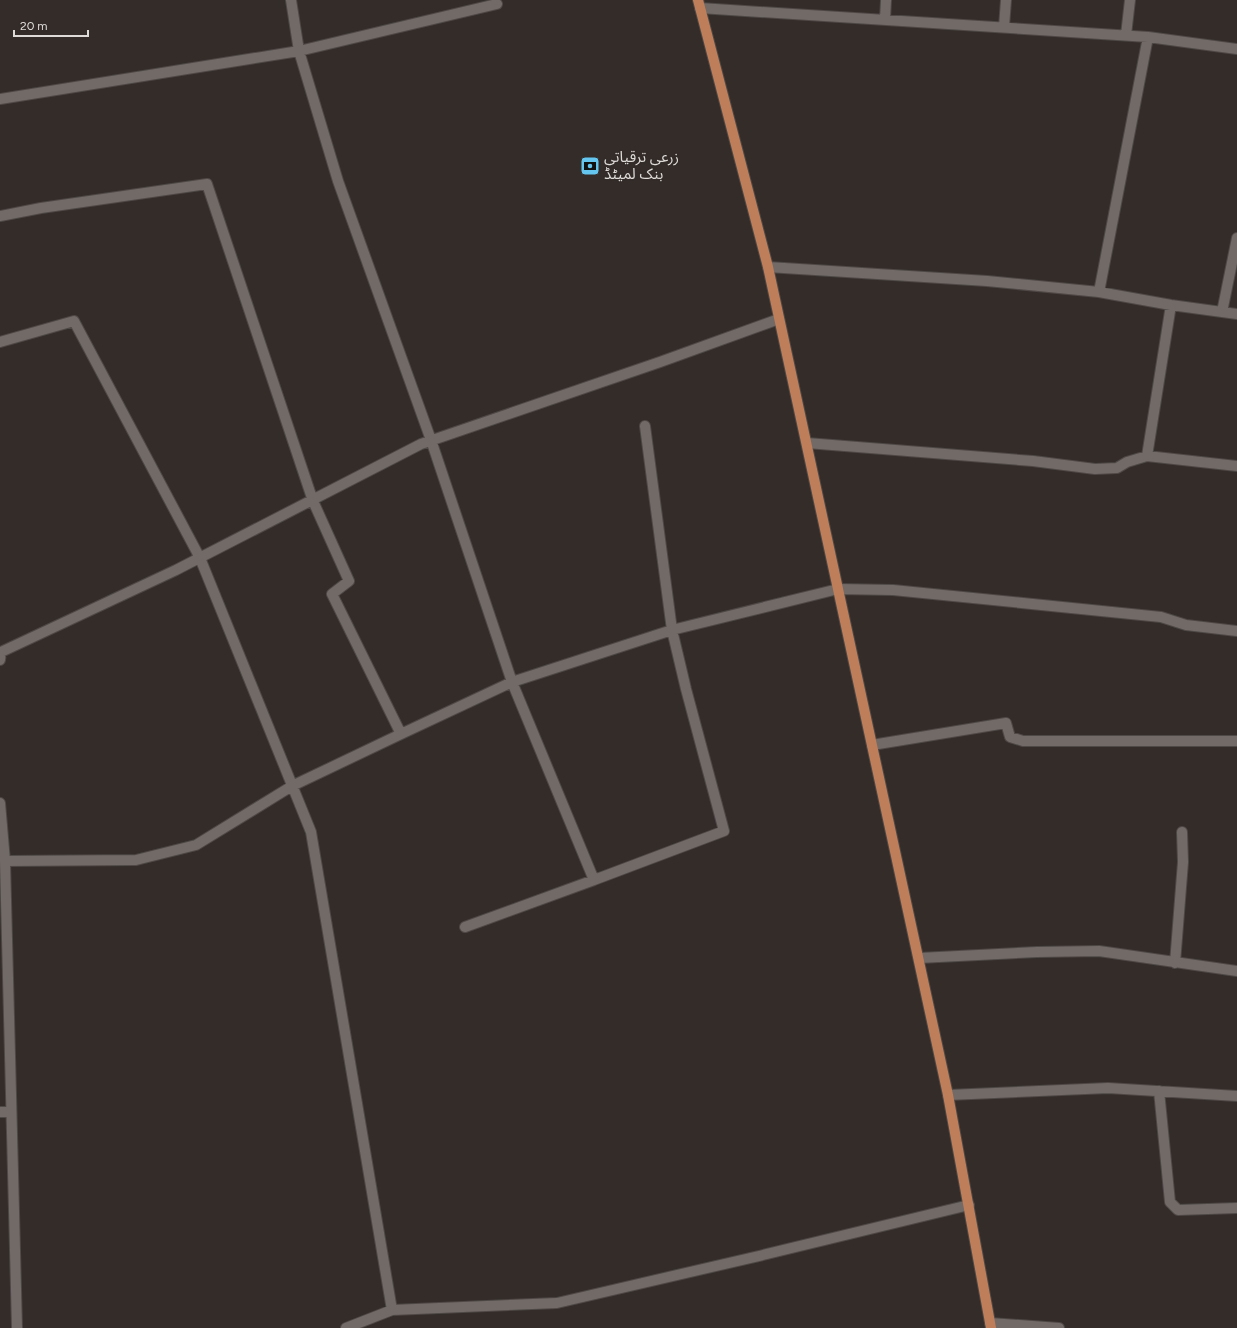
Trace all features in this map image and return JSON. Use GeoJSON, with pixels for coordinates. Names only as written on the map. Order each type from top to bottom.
{"type":"FeatureCollection","features":[{"type":"Feature","properties":{"kind":"main road"},"geometry":{"type":"LineString","coordinates":[[699,4],[768,266],[948,1095],[991,1325]]}},
{"type":"Feature","properties":{"kind":"street"},"geometry":{"type":"LineString","coordinates":[[291,0],[299,51],[338,181],[431,440],[512,682],[594,880]]}},
{"type":"Feature","properties":{"kind":"street"},"geometry":{"type":"LineString","coordinates":[[886,0],[886,20]]}},
{"type":"Feature","properties":{"kind":"street"},"geometry":{"type":"LineString","coordinates":[[1004,27],[1006,0]]}},
{"type":"Feature","properties":{"kind":"street"},"geometry":{"type":"LineString","coordinates":[[1126,35],[1130,0]]}},
{"type":"Feature","properties":{"kind":"street"},"geometry":{"type":"LineString","coordinates":[[0,99],[299,51],[497,4]]}},
{"type":"Feature","properties":{"kind":"street"},"geometry":{"type":"LineString","coordinates":[[699,4],[886,20],[1126,35],[1237,49]]}},
{"type":"Feature","properties":{"kind":"street"},"geometry":{"type":"LineString","coordinates":[[1099,292],[1148,37]]}},
{"type":"Feature","properties":{"kind":"street"},"geometry":{"type":"LineString","coordinates":[[0,216],[40,208],[207,184],[313,500],[349,581],[332,594],[401,734]]}},
{"type":"Feature","properties":{"kind":"street"},"geometry":{"type":"LineString","coordinates":[[1222,312],[1237,238]]}},
{"type":"Feature","properties":{"kind":"street"},"geometry":{"type":"LineString","coordinates":[[768,266],[987,281],[1099,292],[1171,305],[1237,314]]}},
{"type":"Feature","properties":{"kind":"street"},"geometry":{"type":"LineString","coordinates":[[1148,456],[1171,305]]}},
{"type":"Feature","properties":{"kind":"street"},"geometry":{"type":"LineString","coordinates":[[0,654],[200,558],[421,444],[660,362],[779,319]]}},
{"type":"Feature","properties":{"kind":"street"},"geometry":{"type":"LineString","coordinates":[[0,342],[74,321],[200,558],[311,832],[392,1310]]}},
{"type":"Feature","properties":{"kind":"street"},"geometry":{"type":"LineString","coordinates":[[465,927],[594,880],[724,830],[686,690],[672,630],[645,426]]}},
{"type":"Feature","properties":{"kind":"street"},"geometry":{"type":"LineString","coordinates":[[807,443],[1034,461],[1095,469],[1117,468],[1127,462],[1148,456],[1237,466]]}},
{"type":"Feature","properties":{"kind":"street"},"geometry":{"type":"LineString","coordinates":[[5,861],[136,860],[196,845],[292,786],[512,682],[672,630],[838,589],[893,590],[1154,616],[1186,625],[1237,631]]}},
{"type":"Feature","properties":{"kind":"street"},"geometry":{"type":"LineString","coordinates":[[872,745],[1006,723],[1010,737],[1023,740],[1237,741]]}},
{"type":"Feature","properties":{"kind":"street"},"geometry":{"type":"LineString","coordinates":[[0,803],[5,861],[4,972],[11,1112],[17,1328]]}},
{"type":"Feature","properties":{"kind":"street"},"geometry":{"type":"LineString","coordinates":[[1175,963],[1183,862],[1182,832]]}},
{"type":"Feature","properties":{"kind":"street"},"geometry":{"type":"LineString","coordinates":[[919,958],[1037,952],[1099,951],[1237,971]]}},
{"type":"Feature","properties":{"kind":"street"},"geometry":{"type":"LineString","coordinates":[[948,1095],[1108,1088],[1237,1096]]}},
{"type":"Feature","properties":{"kind":"street"},"geometry":{"type":"LineString","coordinates":[[1159,1091],[1170,1202],[1178,1210],[1237,1208]]}},
{"type":"Feature","properties":{"kind":"street"},"geometry":{"type":"LineString","coordinates":[[0,1112],[11,1112]]}},
{"type":"Feature","properties":{"kind":"street"},"geometry":{"type":"LineString","coordinates":[[346,1328],[392,1310],[557,1303],[969,1205]]}},
{"type":"Feature","properties":{"kind":"street"},"geometry":{"type":"LineString","coordinates":[[991,1325],[1059,1328]]}},
{"type":"Feature","properties":{"kind":"place","name":"زرعی ترقیاتی بنک لمیٹڈ"},"geometry":{"type":"Point","coordinates":[590,166]}}]}
